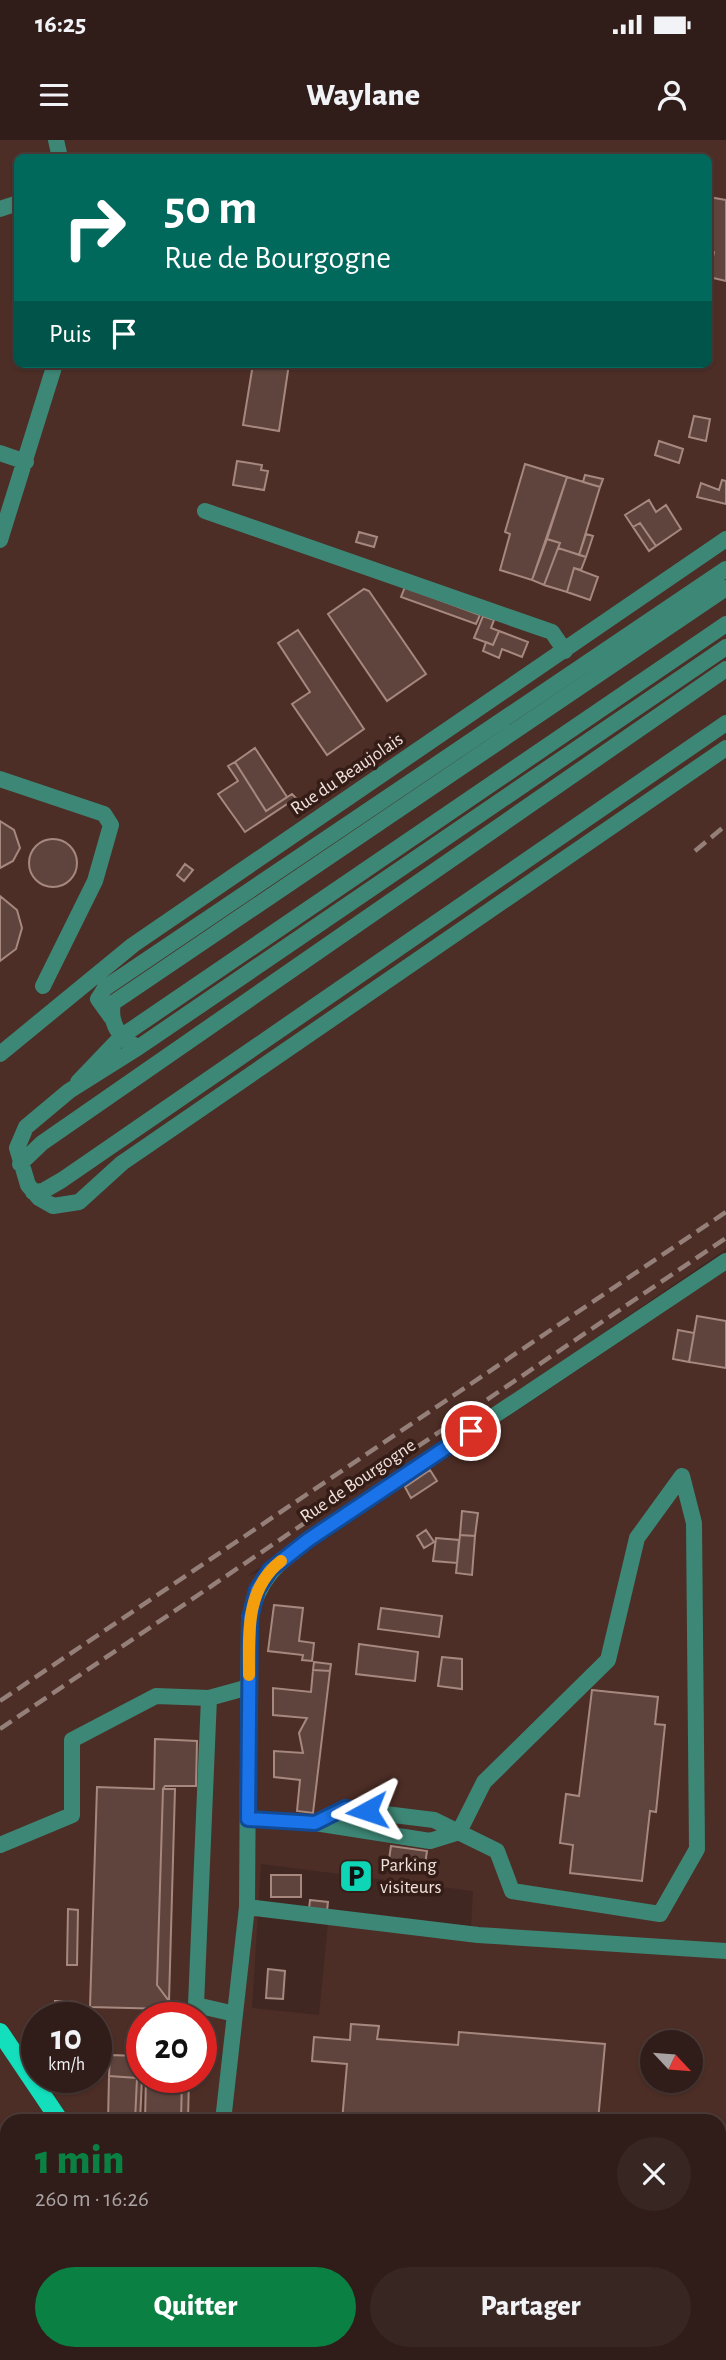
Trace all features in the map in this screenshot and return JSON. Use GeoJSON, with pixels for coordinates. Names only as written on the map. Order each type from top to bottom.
{"type":"FeatureCollection","features":[{"type":"Feature","properties":{"kind":"main road"},"geometry":{"type":"LineString","coordinates":[[0,2032],[56,2114]]}},
{"type":"Feature","properties":{"kind":"main road"},"geometry":{"type":"LineString","coordinates":[[0,2047],[20,2058]]}},
{"type":"Feature","properties":{"kind":"street"},"geometry":{"type":"LineString","coordinates":[[0,540],[26,462],[39,406],[53,368]]}},
{"type":"Feature","properties":{"kind":"street"},"geometry":{"type":"LineString","coordinates":[[0,453],[26,462]]}},
{"type":"Feature","properties":{"kind":"street"},"geometry":{"type":"LineString","coordinates":[[205,511],[552,632],[565,651]]}},
{"type":"Feature","properties":{"kind":"street","name":"Rue du Beaujolais"},"geometry":{"type":"LineString","coordinates":[[0,1054],[133,945],[726,539]]}},
{"type":"Feature","properties":{"kind":"street"},"geometry":{"type":"LineString","coordinates":[[139,1047],[127,1043],[99,999],[105,988],[726,569]]}},
{"type":"Feature","properties":{"kind":"street"},"geometry":{"type":"LineString","coordinates":[[111,1017],[113,1003],[726,589]]}},
{"type":"Feature","properties":{"kind":"street"},"geometry":{"type":"LineString","coordinates":[[726,624],[122,1036],[69,1091],[26,1127],[16,1148],[33,1192],[53,1206],[79,1202],[122,1163],[726,748]]}},
{"type":"Feature","properties":{"kind":"street"},"geometry":{"type":"LineString","coordinates":[[69,1091],[139,1047],[726,647]]}},
{"type":"Feature","properties":{"kind":"street"},"geometry":{"type":"LineString","coordinates":[[20,1164],[42,1143],[726,669]]}},
{"type":"Feature","properties":{"kind":"street"},"geometry":{"type":"LineString","coordinates":[[33,1192],[43,1191],[62,1180],[726,723]]}},
{"type":"Feature","properties":{"kind":"street"},"geometry":{"type":"LineString","coordinates":[[0,779],[104,814],[111,825],[95,881],[43,986]]}},
{"type":"Feature","properties":{"kind":"street","name":"Rue de Bourgogne"},"geometry":{"type":"LineString","coordinates":[[224,2114],[247,1908],[250,1618],[257,1590],[270,1570],[308,1540],[726,1261]]}},
{"type":"Feature","properties":{"kind":"street"},"geometry":{"type":"LineString","coordinates":[[248,1819],[315,1823],[430,1841],[459,1832],[496,1851],[512,1891],[660,1914],[697,1850],[694,1523],[682,1476],[637,1538],[608,1660],[484,1782],[459,1832]]}},
{"type":"Feature","properties":{"kind":"street"},"geometry":{"type":"LineString","coordinates":[[0,1845],[72,1815],[72,1740],[156,1696],[209,1698],[249,1687]]}},
{"type":"Feature","properties":{"kind":"street"},"geometry":{"type":"LineString","coordinates":[[209,1698],[196,2005],[235,2014]]}},
{"type":"Feature","properties":{"kind":"street"},"geometry":{"type":"LineString","coordinates":[[247,1908],[478,1935],[726,1951]]}},
{"type":"Feature","properties":{"kind":"shaded area"},"geometry":{"type":"Polygon","coordinates":[[[0,140],[726,140],[726,1249],[246,1577],[310,1550],[726,1270],[726,2114],[0,2114],[0,140]],[[261,1864],[252,2008],[319,2015],[329,1913],[471,1928],[473,1891],[261,1864]]]}},
{"type":"Feature","properties":{"kind":"building"},"geometry":{"type":"Polygon","coordinates":[[[712,198],[726,200],[726,281],[712,278],[712,198]]]}},
{"type":"Feature","properties":{"kind":"building"},"geometry":{"type":"Polygon","coordinates":[[[252,368],[288,368],[279,431],[243,425],[252,368]]]}},
{"type":"Feature","properties":{"kind":"building"},"geometry":{"type":"Polygon","coordinates":[[[694,416],[710,419],[706,441],[689,437],[694,416]]]}},
{"type":"Feature","properties":{"kind":"building"},"geometry":{"type":"Polygon","coordinates":[[[659,441],[683,449],[679,463],[655,455],[659,441]]]}},
{"type":"Feature","properties":{"kind":"building"},"geometry":{"type":"Polygon","coordinates":[[[237,461],[262,465],[261,470],[268,471],[264,490],[233,485],[237,461]]]}},
{"type":"Feature","properties":{"kind":"building"},"geometry":{"type":"Polygon","coordinates":[[[525,464],[567,477],[532,580],[500,570],[510,534],[505,532],[525,464]]]}},
{"type":"Feature","properties":{"kind":"building"},"geometry":{"type":"Polygon","coordinates":[[[585,475],[603,479],[600,487],[583,482],[585,475]]]}},
{"type":"Feature","properties":{"kind":"building"},"geometry":{"type":"Polygon","coordinates":[[[567,477],[600,487],[579,555],[558,548],[560,543],[547,539],[567,477]]]}},
{"type":"Feature","properties":{"kind":"building"},"geometry":{"type":"Polygon","coordinates":[[[722,480],[726,481],[726,504],[697,497],[701,483],[719,490],[722,480]]]}},
{"type":"Feature","properties":{"kind":"building"},"geometry":{"type":"Polygon","coordinates":[[[649,500],[656,512],[666,505],[681,529],[656,546],[640,523],[633,527],[625,515],[649,500]]]}},
{"type":"Feature","properties":{"kind":"building"},"geometry":{"type":"Polygon","coordinates":[[[640,523],[656,546],[649,551],[633,527],[640,523]]]}},
{"type":"Feature","properties":{"kind":"building"},"geometry":{"type":"Polygon","coordinates":[[[359,532],[377,537],[374,547],[356,542],[359,532]]]}},
{"type":"Feature","properties":{"kind":"building"},"geometry":{"type":"Polygon","coordinates":[[[586,534],[593,536],[586,557],[579,555],[586,534]]]}},
{"type":"Feature","properties":{"kind":"building"},"geometry":{"type":"Polygon","coordinates":[[[547,539],[560,543],[544,585],[532,580],[547,539]]]}},
{"type":"Feature","properties":{"kind":"building"},"geometry":{"type":"Polygon","coordinates":[[[558,548],[586,557],[581,570],[574,568],[567,592],[544,585],[558,548]]]}},
{"type":"Feature","properties":{"kind":"building"},"geometry":{"type":"Polygon","coordinates":[[[574,568],[598,577],[590,600],[567,592],[574,568]]]}},
{"type":"Feature","properties":{"kind":"building"},"geometry":{"type":"Polygon","coordinates":[[[405,587],[480,615],[476,624],[401,597],[405,587]]]}},
{"type":"Feature","properties":{"kind":"building"},"geometry":{"type":"Polygon","coordinates":[[[364,589],[369,591],[426,674],[387,701],[328,614],[364,589]]]}},
{"type":"Feature","properties":{"kind":"building"},"geometry":{"type":"Polygon","coordinates":[[[483,616],[494,620],[491,628],[499,631],[493,645],[474,638],[483,616]]]}},
{"type":"Feature","properties":{"kind":"building"},"geometry":{"type":"Polygon","coordinates":[[[298,630],[364,729],[327,755],[292,704],[310,692],[278,643],[298,630]]]}},
{"type":"Feature","properties":{"kind":"building"},"geometry":{"type":"Polygon","coordinates":[[[499,631],[528,642],[522,657],[502,649],[499,658],[483,651],[486,642],[493,645],[499,631]]]}},
{"type":"Feature","properties":{"kind":"building"},"geometry":{"type":"Polygon","coordinates":[[[255,748],[287,797],[266,811],[235,762],[255,748]]]}},
{"type":"Feature","properties":{"kind":"building"},"geometry":{"type":"Polygon","coordinates":[[[235,762],[266,811],[292,794],[296,798],[245,832],[218,794],[238,781],[228,766],[235,762]]]}},
{"type":"Feature","properties":{"kind":"building"},"geometry":{"type":"Polygon","coordinates":[[[0,821],[14,830],[20,848],[13,861],[0,868],[0,821]]]}},
{"type":"Feature","properties":{"kind":"building"},"geometry":{"type":"Polygon","coordinates":[[[53,839],[70,846],[77,863],[70,880],[53,887],[36,880],[29,863],[36,846],[53,839]]]}},
{"type":"Feature","properties":{"kind":"building"},"geometry":{"type":"Polygon","coordinates":[[[185,864],[193,870],[184,881],[177,875],[185,864]]]}},
{"type":"Feature","properties":{"kind":"building"},"geometry":{"type":"Polygon","coordinates":[[[0,896],[17,910],[22,928],[16,949],[0,961],[0,896]]]}},
{"type":"Feature","properties":{"kind":"building"},"geometry":{"type":"Polygon","coordinates":[[[697,1316],[726,1321],[726,1368],[689,1362],[697,1316]]]}},
{"type":"Feature","properties":{"kind":"building"},"geometry":{"type":"Polygon","coordinates":[[[678,1330],[694,1333],[689,1362],[673,1359],[678,1330]]]}},
{"type":"Feature","properties":{"kind":"building"},"geometry":{"type":"Polygon","coordinates":[[[430,1470],[437,1481],[411,1498],[405,1487],[430,1470]]]}},
{"type":"Feature","properties":{"kind":"building"},"geometry":{"type":"Polygon","coordinates":[[[462,1511],[478,1513],[475,1536],[460,1535],[462,1511]]]}},
{"type":"Feature","properties":{"kind":"building"},"geometry":{"type":"Polygon","coordinates":[[[426,1530],[434,1542],[424,1548],[417,1536],[426,1530]]]}},
{"type":"Feature","properties":{"kind":"building"},"geometry":{"type":"Polygon","coordinates":[[[460,1535],[475,1536],[472,1575],[456,1573],[460,1535]]]}},
{"type":"Feature","properties":{"kind":"building"},"geometry":{"type":"Polygon","coordinates":[[[436,1538],[459,1540],[457,1563],[433,1561],[436,1538]]]}},
{"type":"Feature","properties":{"kind":"building"},"geometry":{"type":"Polygon","coordinates":[[[274,1605],[303,1608],[299,1641],[314,1643],[312,1661],[302,1660],[303,1655],[268,1651],[274,1605]]]}},
{"type":"Feature","properties":{"kind":"building"},"geometry":{"type":"Polygon","coordinates":[[[381,1608],[442,1616],[439,1637],[378,1629],[381,1608]]]}},
{"type":"Feature","properties":{"kind":"building"},"geometry":{"type":"Polygon","coordinates":[[[359,1644],[418,1652],[415,1681],[356,1674],[359,1644]]]}},
{"type":"Feature","properties":{"kind":"building"},"geometry":{"type":"Polygon","coordinates":[[[442,1657],[462,1659],[462,1689],[438,1686],[442,1657]]]}},
{"type":"Feature","properties":{"kind":"building"},"geometry":{"type":"Polygon","coordinates":[[[314,1662],[331,1664],[330,1671],[313,1670],[314,1662]]]}},
{"type":"Feature","properties":{"kind":"building"},"geometry":{"type":"Polygon","coordinates":[[[313,1670],[330,1671],[313,1813],[297,1811],[300,1780],[274,1777],[274,1751],[303,1753],[299,1733],[307,1718],[273,1715],[273,1688],[311,1692],[313,1670]]]}},
{"type":"Feature","properties":{"kind":"building"},"geometry":{"type":"Polygon","coordinates":[[[592,1690],[658,1697],[655,1724],[665,1725],[656,1812],[650,1811],[642,1881],[570,1873],[573,1845],[560,1843],[566,1794],[579,1796],[592,1690]]]}},
{"type":"Feature","properties":{"kind":"building"},"geometry":{"type":"Polygon","coordinates":[[[155,1739],[197,1741],[196,1786],[165,1786],[163,1789],[157,1985],[169,2002],[126,2002],[126,2008],[112,2008],[112,2002],[90,2002],[97,1787],[154,1789],[155,1739]]]}},
{"type":"Feature","properties":{"kind":"building"},"geometry":{"type":"Polygon","coordinates":[[[163,1789],[175,1789],[169,2001],[157,1985],[163,1789]]]}},
{"type":"Feature","properties":{"kind":"building"},"geometry":{"type":"Polygon","coordinates":[[[391,1846],[427,1851],[424,1871],[388,1866],[391,1846]]]}},
{"type":"Feature","properties":{"kind":"building"},"geometry":{"type":"Polygon","coordinates":[[[271,1875],[301,1875],[301,1897],[271,1897],[271,1875]]]}},
{"type":"Feature","properties":{"kind":"building"},"geometry":{"type":"Polygon","coordinates":[[[310,1900],[328,1902],[327,1911],[309,1909],[310,1900]]]}},
{"type":"Feature","properties":{"kind":"building"},"geometry":{"type":"Polygon","coordinates":[[[68,1909],[78,1910],[77,1965],[67,1965],[68,1909]]]}},
{"type":"Feature","properties":{"kind":"building"},"geometry":{"type":"Polygon","coordinates":[[[268,1969],[285,1971],[283,1999],[266,1998],[268,1969]]]}},
{"type":"Feature","properties":{"kind":"building"},"geometry":{"type":"Polygon","coordinates":[[[351,2024],[379,2026],[377,2039],[458,2045],[459,2032],[605,2044],[599,2114],[343,2114],[347,2064],[312,2061],[314,2037],[350,2040],[351,2024]]]}},
{"type":"Feature","properties":{"kind":"building"},"geometry":{"type":"Polygon","coordinates":[[[112,2055],[126,2056],[126,2077],[112,2076],[112,2055]]]}},
{"type":"Feature","properties":{"kind":"building"},"geometry":{"type":"Polygon","coordinates":[[[112,2076],[126,2077],[126,2093],[136,2093],[135,2114],[108,2114],[112,2076]]]}},
{"type":"Feature","properties":{"kind":"building"},"geometry":{"type":"Polygon","coordinates":[[[136,2093],[141,2093],[140,2114],[135,2114],[136,2093]]]}},
{"type":"Feature","properties":{"kind":"building"},"geometry":{"type":"Polygon","coordinates":[[[146,2093],[182,2093],[181,2114],[145,2114],[146,2093]]]}},
{"type":"Feature","properties":{"kind":"building"},"geometry":{"type":"Polygon","coordinates":[[[182,2093],[189,2093],[188,2114],[181,2114],[182,2093]]]}},
{"type":"Feature","properties":{"kind":"railway"},"geometry":{"type":"LineString","coordinates":[[695,851],[726,825]]}},
{"type":"Feature","properties":{"kind":"railway"},"geometry":{"type":"LineString","coordinates":[[0,1701],[726,1212]]}},
{"type":"Feature","properties":{"kind":"railway"},"geometry":{"type":"LineString","coordinates":[[0,1729],[726,1238]]}},
{"type":"Feature","properties":{"kind":"slow traffic"},"geometry":{"type":"LineString","coordinates":[[249,1675],[250,1618],[257,1590],[270,1570],[281,1561]]}},
{"type":"Feature","properties":{"kind":"place","name":"Parking visiteurs"},"geometry":{"type":"Point","coordinates":[356,1876]}},
{"type":"Feature","properties":{"kind":"route"},"geometry":{"type":"LineString","coordinates":[[367,1811],[345,1808],[315,1823],[248,1819],[250,1618],[257,1590],[270,1570],[308,1540],[471,1431]]}}]}
